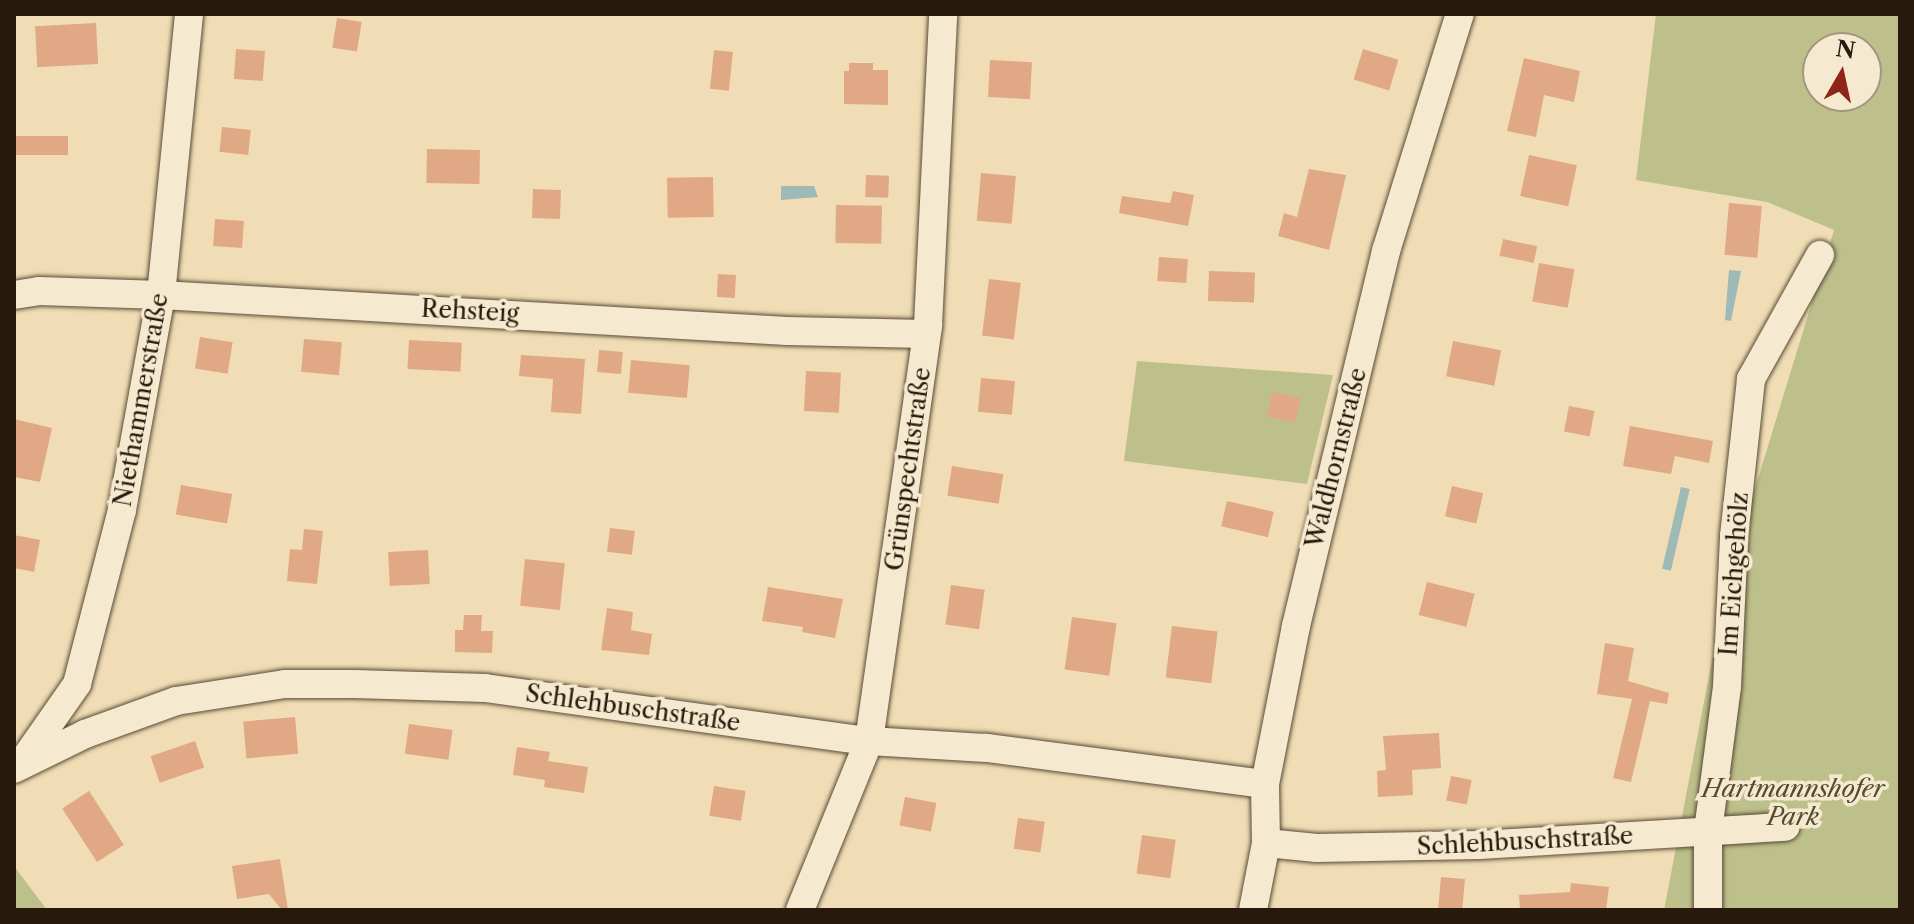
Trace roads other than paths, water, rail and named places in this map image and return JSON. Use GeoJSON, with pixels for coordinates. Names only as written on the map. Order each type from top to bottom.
{"type":"FeatureCollection","features":[{"type":"Feature","properties":{"kind":"street","name":"Niethammerstraße"},"geometry":{"type":"LineString","coordinates":[[17,767],[77,684],[122,510],[161,295],[189,14]]}},
{"type":"Feature","properties":{"kind":"street","name":"Grünspechtstraße"},"geometry":{"type":"LineString","coordinates":[[800,910],[869,741],[926,334],[941,118],[943,14]]}},
{"type":"Feature","properties":{"kind":"street","name":"Waldhornstraße"},"geometry":{"type":"LineString","coordinates":[[1253,910],[1266,843],[1265,784],[1296,626],[1386,251],[1460,14]]}},
{"type":"Feature","properties":{"kind":"street","name":"Im Eichgehölz"},"geometry":{"type":"LineString","coordinates":[[1708,910],[1708,831],[1727,686],[1734,536],[1751,379],[1820,255]]}},
{"type":"Feature","properties":{"kind":"street","name":"Rehsteig"},"geometry":{"type":"LineString","coordinates":[[14,295],[39,291],[161,295],[787,331],[926,334]]}},
{"type":"Feature","properties":{"kind":"street","name":"Schlehbuschstraße"},"geometry":{"type":"LineString","coordinates":[[17,767],[123,718],[176,701],[285,684],[485,688],[869,741],[987,748],[1265,784]]}},
{"type":"Feature","properties":{"kind":"street","name":"Schlehbuschstraße"},"geometry":{"type":"LineString","coordinates":[[1266,843],[1317,848],[1464,845],[1785,827]]}},
{"type":"Feature","properties":{"kind":"water"},"geometry":{"type":"Polygon","coordinates":[[[781,186],[814,186],[818,197],[781,200],[781,186]]]}},
{"type":"Feature","properties":{"kind":"water"},"geometry":{"type":"Polygon","coordinates":[[[1729,270],[1741,271],[1731,321],[1725,320],[1729,270]]]}},
{"type":"Feature","properties":{"kind":"water"},"geometry":{"type":"Polygon","coordinates":[[[1681,487],[1690,489],[1671,571],[1662,569],[1681,487]]]}},
{"type":"Feature","properties":{"kind":"park label","name":"Hartmannshofer Park"},"geometry":{"type":"Point","coordinates":[1793,803]}}]}
